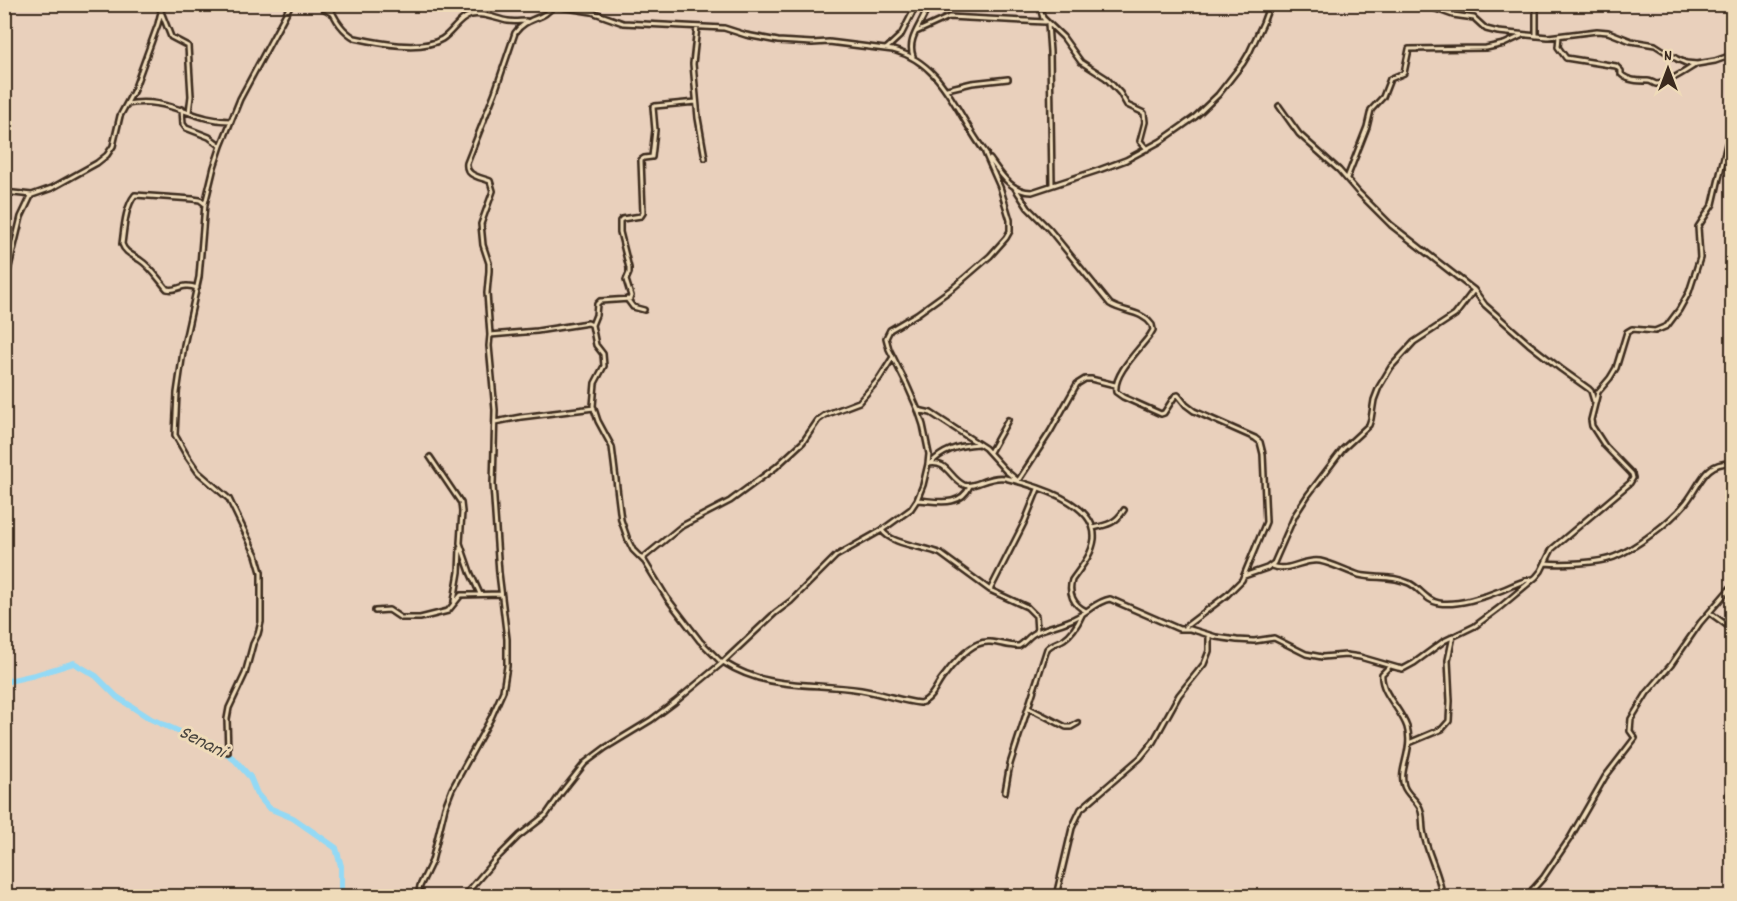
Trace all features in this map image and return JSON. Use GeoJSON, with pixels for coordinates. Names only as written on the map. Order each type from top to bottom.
{"type":"FeatureCollection","features":[{"type":"Feature","properties":{"kind":"street"},"geometry":{"type":"LineString","coordinates":[[160,4],[172,38],[188,46],[191,96],[189,112]]}},
{"type":"Feature","properties":{"kind":"street"},"geometry":{"type":"LineString","coordinates":[[228,752],[226,719],[245,674],[252,644],[261,625],[261,572],[256,555],[229,499],[198,472],[175,435],[177,393],[200,268],[205,204],[221,146],[253,73],[291,4]]}},
{"type":"Feature","properties":{"kind":"street"},"geometry":{"type":"LineString","coordinates":[[317,4],[332,14],[344,30],[355,38],[410,46],[435,42],[471,15],[478,14],[508,21],[527,21]]}},
{"type":"Feature","properties":{"kind":"street"},"geometry":{"type":"LineString","coordinates":[[329,4],[332,14]]}},
{"type":"Feature","properties":{"kind":"street"},"geometry":{"type":"LineString","coordinates":[[885,49],[901,35],[917,4]]}},
{"type":"Feature","properties":{"kind":"street"},"geometry":{"type":"LineString","coordinates":[[914,57],[911,48],[928,4]]}},
{"type":"Feature","properties":{"kind":"street"},"geometry":{"type":"LineString","coordinates":[[1039,4],[1041,15],[1063,37],[1081,62],[1102,74],[1118,90],[1125,103],[1144,113],[1145,123],[1140,141],[1146,149]]}},
{"type":"Feature","properties":{"kind":"street"},"geometry":{"type":"LineString","coordinates":[[418,897],[420,885],[432,861],[440,823],[452,789],[491,718],[503,691],[507,657],[493,485],[495,422],[489,358],[487,293],[489,271],[481,224],[493,191],[490,182],[469,172],[466,168],[515,33],[520,26],[544,15],[554,5],[592,12],[623,23],[724,28],[778,41],[829,42],[902,52],[914,57],[946,89],[971,132],[1007,182],[1022,191],[1032,192],[1114,165],[1146,149],[1195,117],[1218,94],[1250,52],[1270,4]]}},
{"type":"Feature","properties":{"kind":"street"},"geometry":{"type":"LineString","coordinates":[[1422,4],[1453,15],[1474,18],[1490,30],[1522,35],[1559,36],[1597,31],[1608,32],[1655,45],[1686,63],[1715,61],[1732,55]]}},
{"type":"Feature","properties":{"kind":"street"},"geometry":{"type":"LineString","coordinates":[[1536,4],[1536,36]]}},
{"type":"Feature","properties":{"kind":"street"},"geometry":{"type":"LineString","coordinates":[[4,192],[32,195],[61,184],[107,155],[113,146],[120,116],[134,90],[161,11]]}},
{"type":"Feature","properties":{"kind":"street"},"geometry":{"type":"LineString","coordinates":[[916,32],[949,17],[1047,23]]}},
{"type":"Feature","properties":{"kind":"street"},"geometry":{"type":"LineString","coordinates":[[1047,23],[1050,52],[1052,184]]}},
{"type":"Feature","properties":{"kind":"street"},"geometry":{"type":"LineString","coordinates":[[697,27],[693,64],[696,102],[705,158]]}},
{"type":"Feature","properties":{"kind":"street"},"geometry":{"type":"LineString","coordinates":[[1346,179],[1371,110],[1383,97],[1390,79],[1404,73],[1409,49],[1486,48],[1504,44],[1522,35]]}},
{"type":"Feature","properties":{"kind":"street"},"geometry":{"type":"LineString","coordinates":[[1559,36],[1558,47],[1566,58],[1616,66],[1621,70],[1620,74],[1623,77],[1633,80],[1651,81],[1657,84],[1697,64]]}},
{"type":"Feature","properties":{"kind":"street"},"geometry":{"type":"LineString","coordinates":[[946,89],[1008,79]]}},
{"type":"Feature","properties":{"kind":"street"},"geometry":{"type":"LineString","coordinates":[[127,104],[150,102],[171,105],[208,120],[231,121]]}},
{"type":"Feature","properties":{"kind":"street"},"geometry":{"type":"LineString","coordinates":[[696,102],[653,107],[655,130],[652,157],[641,160],[643,213],[641,216],[626,217],[620,221],[622,245],[629,272],[626,280],[631,296],[627,299],[603,300],[597,303],[592,325],[604,366],[595,383],[594,408],[612,447],[617,493],[625,532],[633,550],[642,558],[672,606],[722,662],[751,676],[781,684],[863,690],[920,703],[929,697],[942,677],[976,644],[989,642],[1016,647],[1037,632],[1071,621],[1103,600],[1110,599],[1179,629],[1185,628],[1237,640],[1254,641],[1274,638],[1306,654],[1322,657],[1346,655],[1405,668],[1453,636],[1474,626],[1534,579],[1552,549],[1627,486],[1633,478],[1632,474],[1605,447],[1592,426],[1595,402],[1598,392],[1616,368],[1627,332],[1632,329],[1655,331],[1667,326],[1680,310],[1689,292],[1700,258],[1698,227],[1713,204],[1727,144],[1732,134]]}},
{"type":"Feature","properties":{"kind":"street"},"geometry":{"type":"LineString","coordinates":[[1279,105],[1299,134],[1364,199],[1392,225],[1474,290],[1485,305],[1529,344],[1591,391],[1595,402]]}},
{"type":"Feature","properties":{"kind":"street"},"geometry":{"type":"LineString","coordinates":[[182,109],[183,124],[186,128],[209,137],[221,146]]}},
{"type":"Feature","properties":{"kind":"street"},"geometry":{"type":"LineString","coordinates":[[930,464],[927,442],[918,410],[886,338],[890,330],[917,315],[953,288],[990,256],[1010,231],[1010,220],[1000,187],[985,153]]}},
{"type":"Feature","properties":{"kind":"street"},"geometry":{"type":"LineString","coordinates":[[1014,187],[1110,304],[1142,315],[1152,325],[1153,330],[1125,366],[1116,385],[1116,392],[1161,414],[1178,395],[1194,411],[1260,442],[1263,454],[1266,522],[1244,576],[1237,586],[1185,628]]}},
{"type":"Feature","properties":{"kind":"street"},"geometry":{"type":"LineString","coordinates":[[4,288],[21,217],[32,195]]}},
{"type":"Feature","properties":{"kind":"street"},"geometry":{"type":"LineString","coordinates":[[197,288],[187,285],[171,291],[167,289],[146,265],[124,250],[122,244],[129,209],[135,195],[184,198],[198,200],[205,204]]}},
{"type":"Feature","properties":{"kind":"street"},"geometry":{"type":"LineString","coordinates":[[1271,566],[1295,515],[1308,495],[1343,448],[1370,422],[1374,400],[1391,367],[1414,342],[1455,315],[1474,290]]}},
{"type":"Feature","properties":{"kind":"street"},"geometry":{"type":"LineString","coordinates":[[627,299],[633,307],[644,310]]}},
{"type":"Feature","properties":{"kind":"street"},"geometry":{"type":"LineString","coordinates":[[490,335],[588,323],[592,325]]}},
{"type":"Feature","properties":{"kind":"street"},"geometry":{"type":"LineString","coordinates":[[642,558],[682,526],[730,501],[776,467],[803,442],[818,420],[859,402],[879,379],[893,357]]}},
{"type":"Feature","properties":{"kind":"street"},"geometry":{"type":"LineString","coordinates":[[1018,481],[1050,432],[1077,384],[1085,379],[1091,379],[1116,385]]}},
{"type":"Feature","properties":{"kind":"street"},"geometry":{"type":"LineString","coordinates":[[495,422],[594,408]]}},
{"type":"Feature","properties":{"kind":"street"},"geometry":{"type":"LineString","coordinates":[[918,410],[931,413],[979,444],[1018,481]]}},
{"type":"Feature","properties":{"kind":"street"},"geometry":{"type":"LineString","coordinates":[[990,452],[1008,420]]}},
{"type":"Feature","properties":{"kind":"street"},"geometry":{"type":"LineString","coordinates":[[464,897],[519,836],[546,815],[585,763],[675,702],[775,613],[791,602],[836,555],[882,530],[911,509],[917,500],[930,464],[938,456],[966,445],[979,444]]}},
{"type":"Feature","properties":{"kind":"street"},"geometry":{"type":"LineString","coordinates":[[430,457],[461,503],[459,572],[453,597],[454,603]]}},
{"type":"Feature","properties":{"kind":"street"},"geometry":{"type":"LineString","coordinates":[[1545,563],[1560,564],[1613,558],[1641,542],[1684,505],[1711,466],[1732,463]]}},
{"type":"Feature","properties":{"kind":"street"},"geometry":{"type":"LineString","coordinates":[[930,464],[942,465],[964,485],[970,486],[998,477],[1018,481],[1060,496],[1075,505],[1086,516],[1093,528],[1094,538],[1089,555],[1071,584],[1074,602],[1085,613]]}},
{"type":"Feature","properties":{"kind":"street"},"geometry":{"type":"LineString","coordinates":[[917,500],[944,503],[954,501],[962,497],[970,486]]}},
{"type":"Feature","properties":{"kind":"street"},"geometry":{"type":"LineString","coordinates":[[990,590],[1025,521],[1038,489]]}},
{"type":"Feature","properties":{"kind":"street"},"geometry":{"type":"LineString","coordinates":[[1093,528],[1106,526],[1116,521],[1124,510]]}},
{"type":"Feature","properties":{"kind":"street"},"geometry":{"type":"LineString","coordinates":[[882,530],[888,537],[941,554],[990,590],[1027,608],[1036,616],[1037,632]]}},
{"type":"Feature","properties":{"kind":"street"},"geometry":{"type":"LineString","coordinates":[[460,543],[480,594]]}},
{"type":"Feature","properties":{"kind":"street"},"geometry":{"type":"LineString","coordinates":[[1244,576],[1271,566],[1287,568],[1313,560],[1360,575],[1400,579],[1414,585],[1424,596],[1438,603],[1451,603],[1486,596],[1534,579]]}},
{"type":"Feature","properties":{"kind":"street"},"geometry":{"type":"LineString","coordinates":[[1527,897],[1570,838],[1605,777],[1635,738],[1629,729],[1635,711],[1700,623],[1732,586]]}},
{"type":"Feature","properties":{"kind":"street"},"geometry":{"type":"LineString","coordinates":[[375,611],[393,611],[402,619],[420,618],[448,611],[461,596],[501,594]]}},
{"type":"Feature","properties":{"kind":"street"},"geometry":{"type":"LineString","coordinates":[[1005,792],[1010,764],[1047,649],[1064,640],[1085,613]]}},
{"type":"Feature","properties":{"kind":"street"},"geometry":{"type":"LineString","coordinates":[[1710,613],[1732,629]]}},
{"type":"Feature","properties":{"kind":"street"},"geometry":{"type":"LineString","coordinates":[[1056,897],[1072,828],[1081,809],[1140,758],[1154,742],[1179,695],[1204,664],[1209,651],[1209,635]]}},
{"type":"Feature","properties":{"kind":"street"},"geometry":{"type":"LineString","coordinates":[[1409,743],[1442,729],[1449,721],[1448,660],[1453,636]]}},
{"type":"Feature","properties":{"kind":"street"},"geometry":{"type":"LineString","coordinates":[[1390,666],[1382,674],[1381,680],[1405,722],[1409,737],[1403,785],[1420,808],[1423,832],[1442,897]]}},
{"type":"Feature","properties":{"kind":"street"},"geometry":{"type":"LineString","coordinates":[[1029,708],[1060,725],[1071,727],[1078,723]]}},
{"type":"Feature","properties":{"kind":"street"},"geometry":{"type":"LineString","coordinates":[[1732,786],[1729,795],[1732,801]]}},
{"type":"Feature","properties":{"kind":"street"},"geometry":{"type":"LineString","coordinates":[[1533,889],[1534,897]]}},
{"type":"Feature","properties":{"kind":"waterway","name":"Senani"},"geometry":{"type":"LineString","coordinates":[[4,682],[74,663],[96,676],[117,697],[151,719],[210,742],[235,760],[250,777],[257,794],[269,808],[293,818],[336,848],[341,866],[339,896]]}}]}
